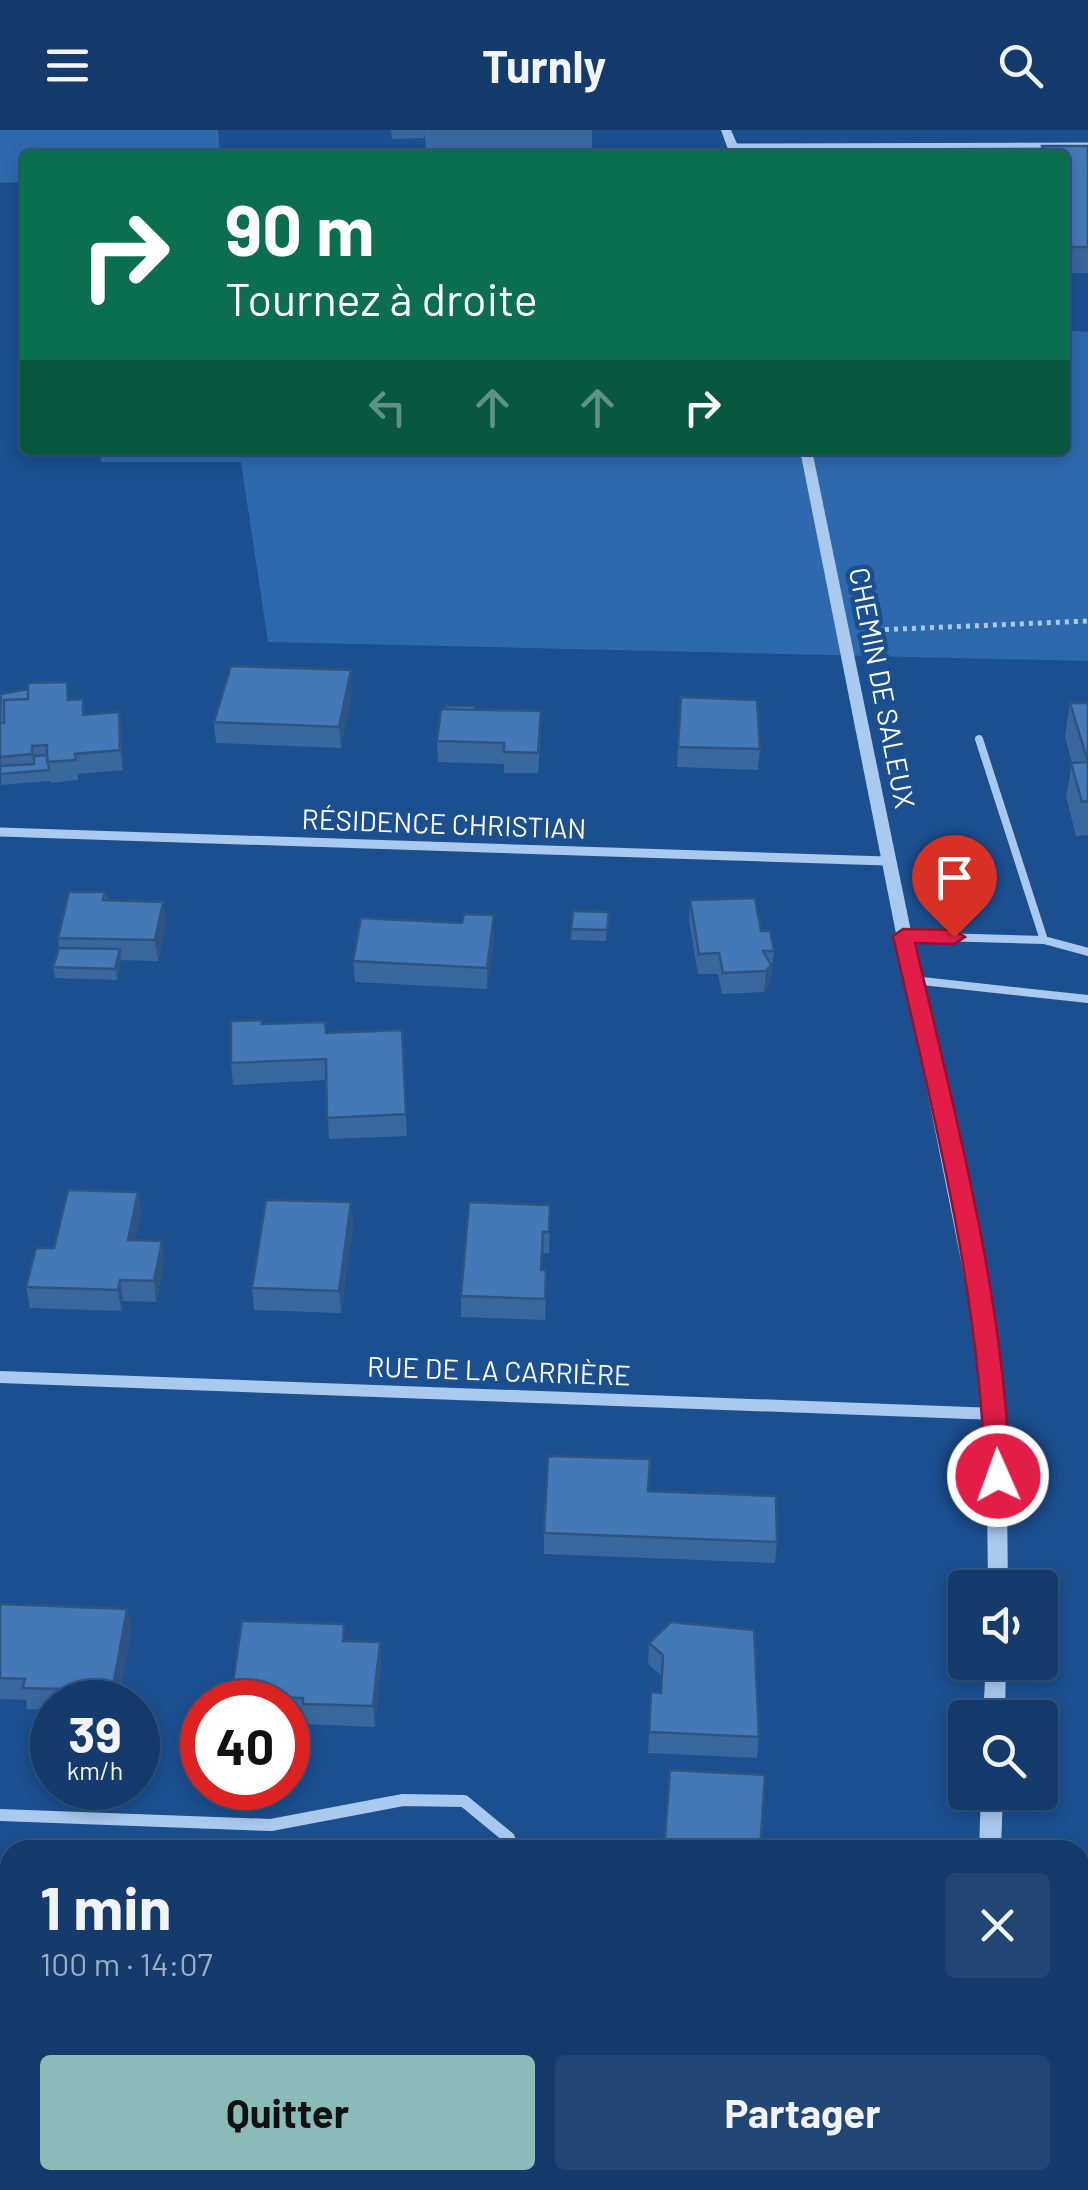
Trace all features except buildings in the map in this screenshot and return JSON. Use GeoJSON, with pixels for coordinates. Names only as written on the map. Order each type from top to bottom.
{"type":"FeatureCollection","features":[{"type":"Feature","properties":{"kind":"street"},"geometry":{"type":"LineString","coordinates":[[726,130],[734,150]]}},
{"type":"Feature","properties":{"kind":"street","name":"CHEMIN DE SALEUX"},"geometry":{"type":"LineString","coordinates":[[807,455],[886,861],[943,1112],[996,1414],[998,1570]]}},
{"type":"Feature","properties":{"kind":"street","name":"RÉSIDENCE CHRISTIAN"},"geometry":{"type":"LineString","coordinates":[[0,832],[886,861]]}},
{"type":"Feature","properties":{"kind":"street","name":"RUE DE LA CARRIÈRE"},"geometry":{"type":"LineString","coordinates":[[0,1377],[996,1414]]}},
{"type":"Feature","properties":{"kind":"street"},"geometry":{"type":"LineString","coordinates":[[0,1814],[272,1825],[402,1800],[464,1801],[510,1840]]}},
{"type":"Feature","properties":{"kind":"street"},"geometry":{"type":"LineString","coordinates":[[990,1840],[991,1810]]}},
{"type":"Feature","properties":{"kind":"lane"},"geometry":{"type":"LineString","coordinates":[[734,150],[1088,146]]}},
{"type":"Feature","properties":{"kind":"lane"},"geometry":{"type":"LineString","coordinates":[[979,739],[1044,940]]}},
{"type":"Feature","properties":{"kind":"lane"},"geometry":{"type":"LineString","coordinates":[[903,936],[1044,940],[1088,952]]}},
{"type":"Feature","properties":{"kind":"lane"},"geometry":{"type":"LineString","coordinates":[[913,980],[1088,999]]}},
{"type":"Feature","properties":{"kind":"path"},"geometry":{"type":"LineString","coordinates":[[840,632],[1088,621]]}},
{"type":"Feature","properties":{"kind":"shaded area"},"geometry":{"type":"Polygon","coordinates":[[[0,130],[218,130],[220,150],[20,150],[20,182],[0,183],[0,130]]]}},
{"type":"Feature","properties":{"kind":"shaded area"},"geometry":{"type":"Polygon","coordinates":[[[1070,330],[1088,332],[1088,661],[268,642],[241,462],[101,462],[100,455],[1070,455],[1070,330]]]}},
{"type":"Feature","properties":{"kind":"route"},"geometry":{"type":"LineString","coordinates":[[954,937],[903,936],[940,1094],[977,1296],[996,1414],[998,1476]]}}]}
